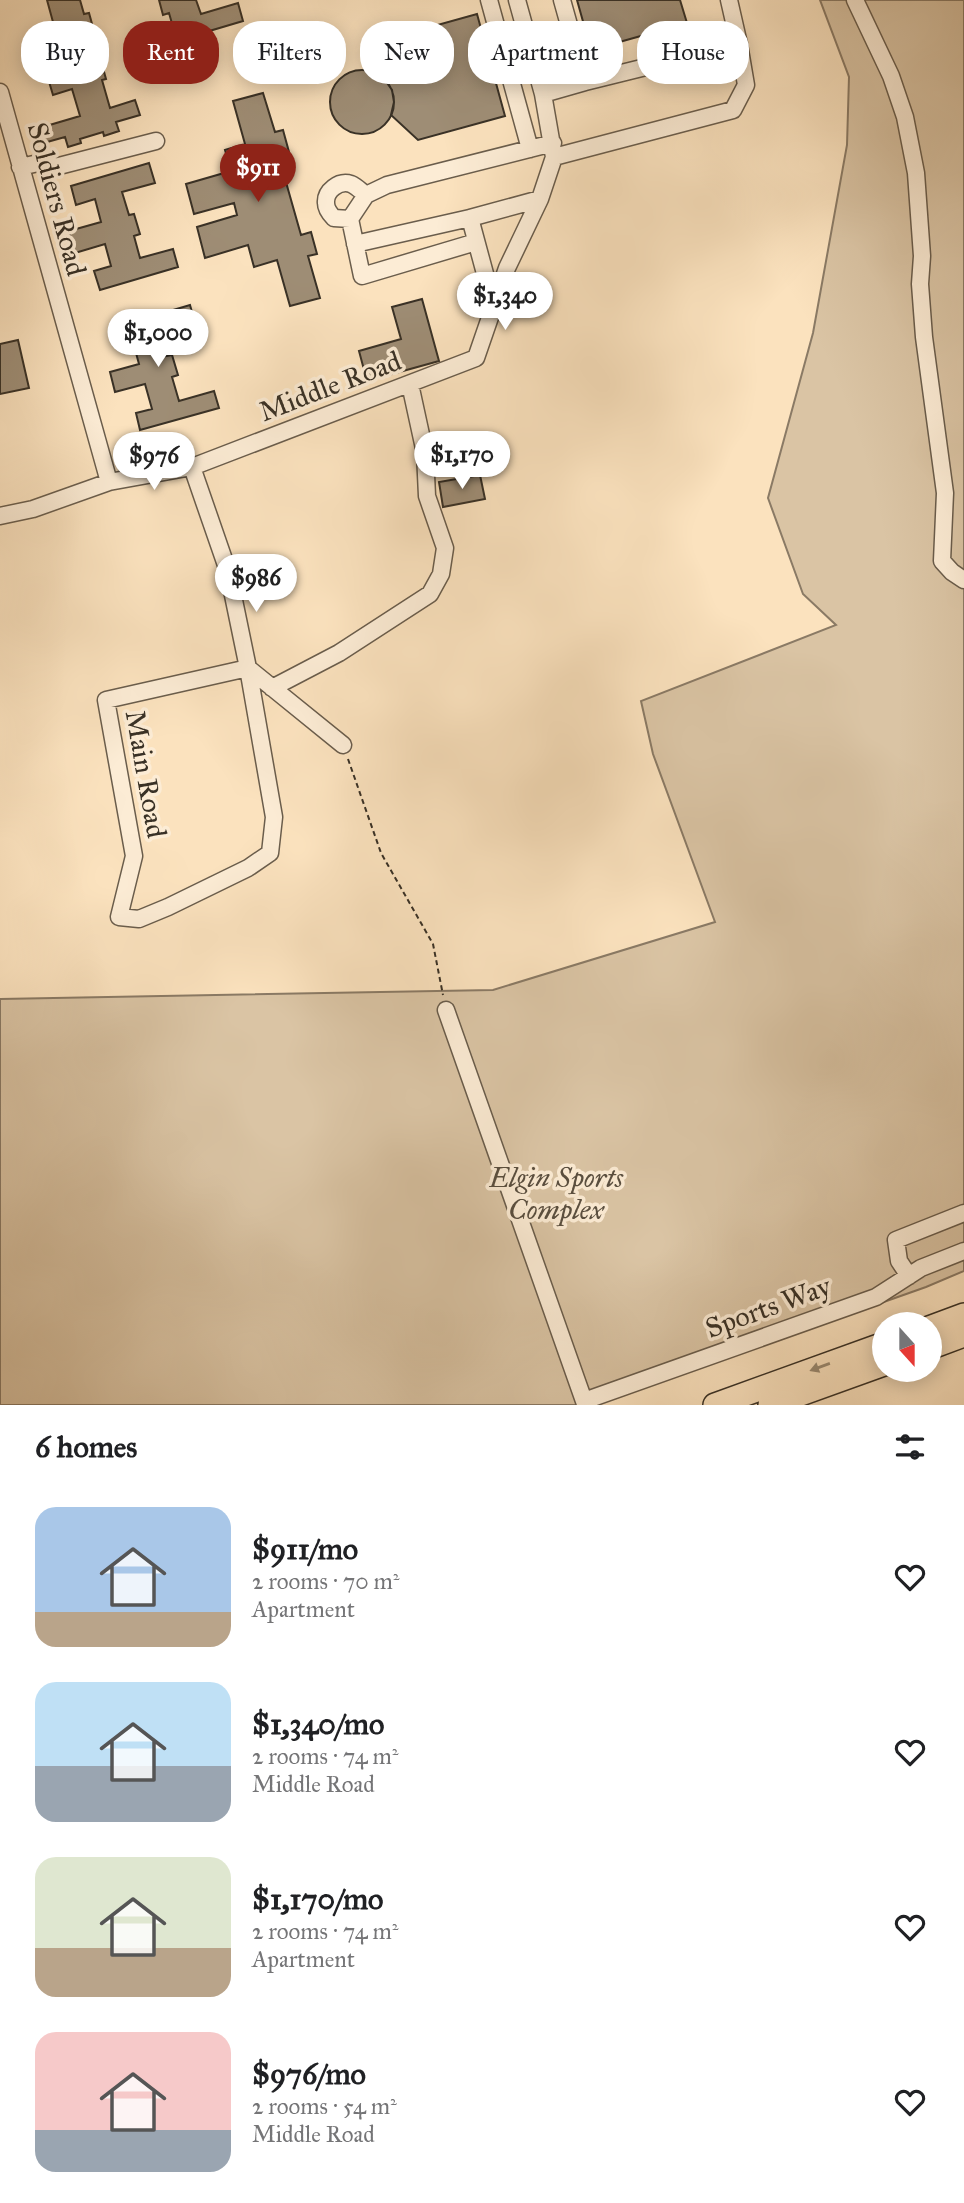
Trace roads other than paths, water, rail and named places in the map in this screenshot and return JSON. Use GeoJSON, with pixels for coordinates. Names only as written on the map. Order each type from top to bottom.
{"type":"FeatureCollection","features":[{"type":"Feature","properties":{"kind":"highway"},"geometry":{"type":"LineString","coordinates":[[942,1323],[964,1315]]}},
{"type":"Feature","properties":{"kind":"highway"},"geometry":{"type":"LineString","coordinates":[[942,1343],[964,1335]]}},
{"type":"Feature","properties":{"kind":"highway"},"geometry":{"type":"LineString","coordinates":[[715,1405],[872,1348]]}},
{"type":"Feature","properties":{"kind":"highway"},"geometry":{"type":"LineString","coordinates":[[770,1405],[872,1368]]}},
{"type":"Feature","properties":{"kind":"street"},"geometry":{"type":"LineString","coordinates":[[489,0],[530,149]]}},
{"type":"Feature","properties":{"kind":"street","name":"Middle Road"},"geometry":{"type":"LineString","coordinates":[[0,516],[33,509],[109,481],[192,467],[476,358],[508,268],[540,199],[553,150],[543,93],[517,0]]}},
{"type":"Feature","properties":{"kind":"street"},"geometry":{"type":"LineString","coordinates":[[562,0],[568,21]]}},
{"type":"Feature","properties":{"kind":"street"},"geometry":{"type":"LineString","coordinates":[[729,0],[734,21]]}},
{"type":"Feature","properties":{"kind":"street"},"geometry":{"type":"LineString","coordinates":[[855,0],[896,89],[911,142],[922,257],[920,284],[924,337],[945,493],[942,561],[964,580]]}},
{"type":"Feature","properties":{"kind":"street"},"geometry":{"type":"LineString","coordinates":[[543,93],[577,84]]}},
{"type":"Feature","properties":{"kind":"street"},"geometry":{"type":"LineString","coordinates":[[476,242],[362,276],[350,219],[366,195],[387,185],[530,149],[553,150],[733,110],[746,84]]}},
{"type":"Feature","properties":{"kind":"street","name":"Soldiers Road"},"geometry":{"type":"LineString","coordinates":[[0,92],[109,481]]}},
{"type":"Feature","properties":{"kind":"street"},"geometry":{"type":"LineString","coordinates":[[20,167],[43,162],[55,167],[156,141]]}},
{"type":"Feature","properties":{"kind":"street"},"geometry":{"type":"LineString","coordinates":[[350,219],[334,218],[327,209],[325,201],[329,191],[339,184],[351,184],[366,195]]}},
{"type":"Feature","properties":{"kind":"street"},"geometry":{"type":"LineString","coordinates":[[355,244],[540,199]]}},
{"type":"Feature","properties":{"kind":"street"},"geometry":{"type":"LineString","coordinates":[[470,218],[494,307]]}},
{"type":"Feature","properties":{"kind":"street"},"geometry":{"type":"LineString","coordinates":[[272,688],[339,653],[430,594],[441,575],[445,548],[427,495],[425,453],[410,384]]}},
{"type":"Feature","properties":{"kind":"street"},"geometry":{"type":"LineString","coordinates":[[192,467],[228,571],[248,668],[343,745]]}},
{"type":"Feature","properties":{"kind":"street","name":"Main Road"},"geometry":{"type":"LineString","coordinates":[[248,668],[274,817],[270,853],[248,868],[168,907],[139,919],[119,917],[134,856],[106,700],[248,668]]}},
{"type":"Feature","properties":{"kind":"street","name":"Sports Way"},"geometry":{"type":"LineString","coordinates":[[446,1010],[584,1401],[876,1297],[921,1268],[964,1251]]}},
{"type":"Feature","properties":{"kind":"street"},"geometry":{"type":"LineString","coordinates":[[909,1276],[899,1261],[896,1240],[964,1213]]}},
{"type":"Feature","properties":{"kind":"park label","name":"Elgin Sports Complex"},"geometry":{"type":"Point","coordinates":[556,1193]}}]}
